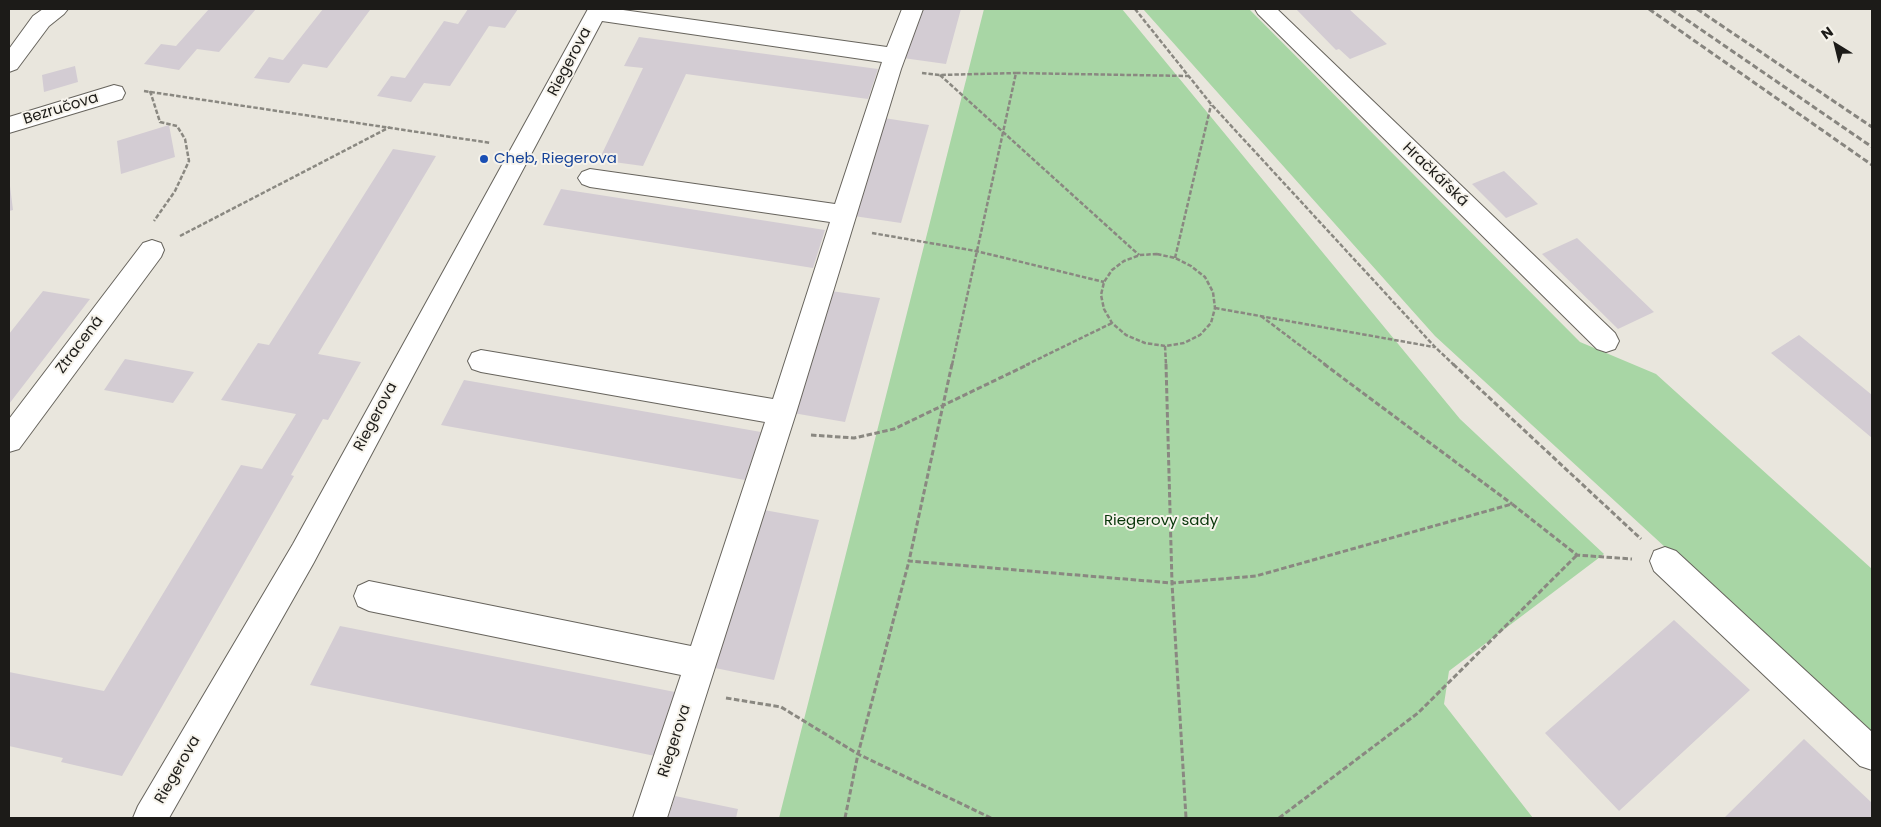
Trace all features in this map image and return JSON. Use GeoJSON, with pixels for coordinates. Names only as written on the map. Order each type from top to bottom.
{"type":"FeatureCollection","features":[{"type":"Feature","properties":{"kind":"street"},"geometry":{"type":"LineString","coordinates":[[9,64],[41,21],[57,9]]}},
{"type":"Feature","properties":{"kind":"street","name":"Riegerova"},"geometry":{"type":"LineString","coordinates":[[650,818],[779,422],[893,62],[912,9]]}},
{"type":"Feature","properties":{"kind":"street","name":"Hračkářská"},"geometry":{"type":"LineString","coordinates":[[1265,9],[1606,340]]}},
{"type":"Feature","properties":{"kind":"street","name":"Riegerova"},"geometry":{"type":"LineString","coordinates":[[150,818],[303,554],[597,11],[893,62]]}},
{"type":"Feature","properties":{"kind":"street","name":"Bezručova"},"geometry":{"type":"LineString","coordinates":[[9,125],[114,93]]}},
{"type":"Feature","properties":{"kind":"street"},"geometry":{"type":"LineString","coordinates":[[590,178],[842,221]]}},
{"type":"Feature","properties":{"kind":"street","name":"Ztracená"},"geometry":{"type":"LineString","coordinates":[[9,440],[152,250]]}},
{"type":"Feature","properties":{"kind":"street"},"geometry":{"type":"LineString","coordinates":[[481,360],[779,422]]}},
{"type":"Feature","properties":{"kind":"street"},"geometry":{"type":"LineString","coordinates":[[1666,561],[1872,754]]}},
{"type":"Feature","properties":{"kind":"street"},"geometry":{"type":"LineString","coordinates":[[369,596],[700,663]]}},
{"type":"Feature","properties":{"kind":"path"},"geometry":{"type":"LineString","coordinates":[[1135,9],[1211,104],[1435,347],[1666,561]]}},
{"type":"Feature","properties":{"kind":"path"},"geometry":{"type":"LineString","coordinates":[[893,62],[940,75],[1016,73],[1188,76]]}},
{"type":"Feature","properties":{"kind":"path"},"geometry":{"type":"LineString","coordinates":[[845,818],[858,754],[909,561],[1016,73]]}},
{"type":"Feature","properties":{"kind":"path"},"geometry":{"type":"LineString","coordinates":[[940,75],[1140,255]]}},
{"type":"Feature","properties":{"kind":"path"},"geometry":{"type":"LineString","coordinates":[[390,127],[152,250],[147,237],[153,222],[179,184],[189,161],[185,139],[177,126],[160,122],[150,91],[390,127],[524,148]]}},
{"type":"Feature","properties":{"kind":"path"},"geometry":{"type":"LineString","coordinates":[[1175,258],[1211,104]]}},
{"type":"Feature","properties":{"kind":"path"},"geometry":{"type":"LineString","coordinates":[[842,221],[1104,282]]}},
{"type":"Feature","properties":{"kind":"path"},"geometry":{"type":"LineString","coordinates":[[1157,254],[1175,258],[1191,266],[1205,278],[1213,292],[1215,308],[1211,322],[1200,335],[1184,343],[1165,346],[1145,343],[1126,335],[1112,322],[1104,309],[1101,295],[1104,282],[1112,270],[1124,261],[1140,255],[1157,254]]}},
{"type":"Feature","properties":{"kind":"path"},"geometry":{"type":"LineString","coordinates":[[1215,308],[1435,347]]}},
{"type":"Feature","properties":{"kind":"path"},"geometry":{"type":"LineString","coordinates":[[1261,316],[1577,555],[1666,561]]}},
{"type":"Feature","properties":{"kind":"path"},"geometry":{"type":"LineString","coordinates":[[779,422],[854,438],[894,429],[1112,322]]}},
{"type":"Feature","properties":{"kind":"path"},"geometry":{"type":"LineString","coordinates":[[1165,346],[1172,583],[1186,818]]}},
{"type":"Feature","properties":{"kind":"path"},"geometry":{"type":"LineString","coordinates":[[909,561],[1172,583],[1256,576],[1512,504]]}},
{"type":"Feature","properties":{"kind":"path"},"geometry":{"type":"LineString","coordinates":[[1279,818],[1418,713],[1577,555]]}},
{"type":"Feature","properties":{"kind":"path"},"geometry":{"type":"LineString","coordinates":[[691,693],[781,707],[858,754],[991,818]]}},
{"type":"Feature","properties":{"kind":"green space","name":"Riegerovy sady"},"geometry":{"type":"Polygon","coordinates":[[[984,9],[1122,9],[1460,419],[1604,554],[1449,671],[1444,704],[1533,818],[779,818],[984,9]]]}},
{"type":"Feature","properties":{"kind":"green space"},"geometry":{"type":"Polygon","coordinates":[[[1143,9],[1249,9],[1580,342],[1656,374],[1872,569],[1872,737],[1435,336],[1143,9]]]}},
{"type":"Feature","properties":{"kind":"building"},"geometry":{"type":"Polygon","coordinates":[[[209,9],[256,9],[219,52],[197,49],[179,70],[144,64],[161,44],[176,46],[209,9]]]}},
{"type":"Feature","properties":{"kind":"building"},"geometry":{"type":"Polygon","coordinates":[[[323,9],[370,10],[327,68],[303,64],[289,83],[254,78],[269,57],[283,60],[323,9]]]}},
{"type":"Feature","properties":{"kind":"building"},"geometry":{"type":"Polygon","coordinates":[[[468,9],[518,9],[505,28],[489,26],[450,86],[424,83],[411,102],[377,96],[391,76],[405,78],[444,21],[458,24],[468,9]]]}},
{"type":"Feature","properties":{"kind":"building"},"geometry":{"type":"Polygon","coordinates":[[[918,9],[961,9],[946,64],[903,58],[918,9]]]}},
{"type":"Feature","properties":{"kind":"building"},"geometry":{"type":"Polygon","coordinates":[[[1296,9],[1349,9],[1387,44],[1350,59],[1339,49],[1336,50],[1296,9]]]}},
{"type":"Feature","properties":{"kind":"building"},"geometry":{"type":"Polygon","coordinates":[[[639,37],[878,69],[868,99],[686,74],[643,166],[599,160],[643,68],[624,66],[639,37]]]}},
{"type":"Feature","properties":{"kind":"building"},"geometry":{"type":"Polygon","coordinates":[[[75,66],[78,82],[44,92],[42,75],[75,66]]]}},
{"type":"Feature","properties":{"kind":"building"},"geometry":{"type":"Polygon","coordinates":[[[884,118],[929,125],[901,223],[854,216],[884,118]]]}},
{"type":"Feature","properties":{"kind":"building"},"geometry":{"type":"Polygon","coordinates":[[[169,125],[175,157],[121,174],[117,141],[169,125]]]}},
{"type":"Feature","properties":{"kind":"building"},"geometry":{"type":"Polygon","coordinates":[[[393,149],[436,156],[318,354],[361,362],[328,420],[323,419],[291,475],[294,476],[122,776],[61,762],[63,758],[9,746],[9,672],[104,691],[241,465],[262,469],[296,414],[221,400],[258,343],[269,345],[393,149]]]}},
{"type":"Feature","properties":{"kind":"building"},"geometry":{"type":"Polygon","coordinates":[[[1504,171],[1538,204],[1506,218],[1472,184],[1504,171]]]}},
{"type":"Feature","properties":{"kind":"building"},"geometry":{"type":"Polygon","coordinates":[[[9,178],[13,210],[9,211],[9,178]]]}},
{"type":"Feature","properties":{"kind":"building"},"geometry":{"type":"Polygon","coordinates":[[[561,189],[825,230],[813,268],[543,225],[561,189]]]}},
{"type":"Feature","properties":{"kind":"building"},"geometry":{"type":"Polygon","coordinates":[[[1577,238],[1654,312],[1618,329],[1542,254],[1577,238]]]}},
{"type":"Feature","properties":{"kind":"building"},"geometry":{"type":"Polygon","coordinates":[[[43,291],[90,299],[9,404],[9,334],[43,291]]]}},
{"type":"Feature","properties":{"kind":"building"},"geometry":{"type":"Polygon","coordinates":[[[831,291],[880,298],[845,422],[793,413],[831,291]]]}},
{"type":"Feature","properties":{"kind":"building"},"geometry":{"type":"Polygon","coordinates":[[[1799,335],[1872,395],[1872,438],[1771,353],[1799,335]]]}},
{"type":"Feature","properties":{"kind":"building"},"geometry":{"type":"Polygon","coordinates":[[[125,359],[194,372],[173,403],[104,390],[125,359]]]}},
{"type":"Feature","properties":{"kind":"building"},"geometry":{"type":"Polygon","coordinates":[[[464,380],[761,432],[745,480],[441,425],[464,380]]]}},
{"type":"Feature","properties":{"kind":"building"},"geometry":{"type":"Polygon","coordinates":[[[764,510],[819,520],[774,680],[715,668],[764,510]]]}},
{"type":"Feature","properties":{"kind":"building"},"geometry":{"type":"Polygon","coordinates":[[[1674,620],[1750,690],[1619,811],[1545,733],[1674,620]]]}},
{"type":"Feature","properties":{"kind":"building"},"geometry":{"type":"Polygon","coordinates":[[[340,626],[675,692],[655,756],[310,685],[340,626]]]}},
{"type":"Feature","properties":{"kind":"building"},"geometry":{"type":"Polygon","coordinates":[[[1804,739],[1872,803],[1872,818],[1724,818],[1804,739]]]}},
{"type":"Feature","properties":{"kind":"building"},"geometry":{"type":"Polygon","coordinates":[[[675,796],[738,809],[736,818],[668,818],[675,796]]]}},
{"type":"Feature","properties":{"kind":"railway"},"geometry":{"type":"LineString","coordinates":[[1649,9],[1872,165]]}},
{"type":"Feature","properties":{"kind":"railway"},"geometry":{"type":"LineString","coordinates":[[1671,9],[1872,147]]}},
{"type":"Feature","properties":{"kind":"railway"},"geometry":{"type":"LineString","coordinates":[[1697,9],[1872,127]]}},
{"type":"Feature","properties":{"kind":"place","name":"Cheb, Riegerova"},"geometry":{"type":"Point","coordinates":[484,159]}}]}
